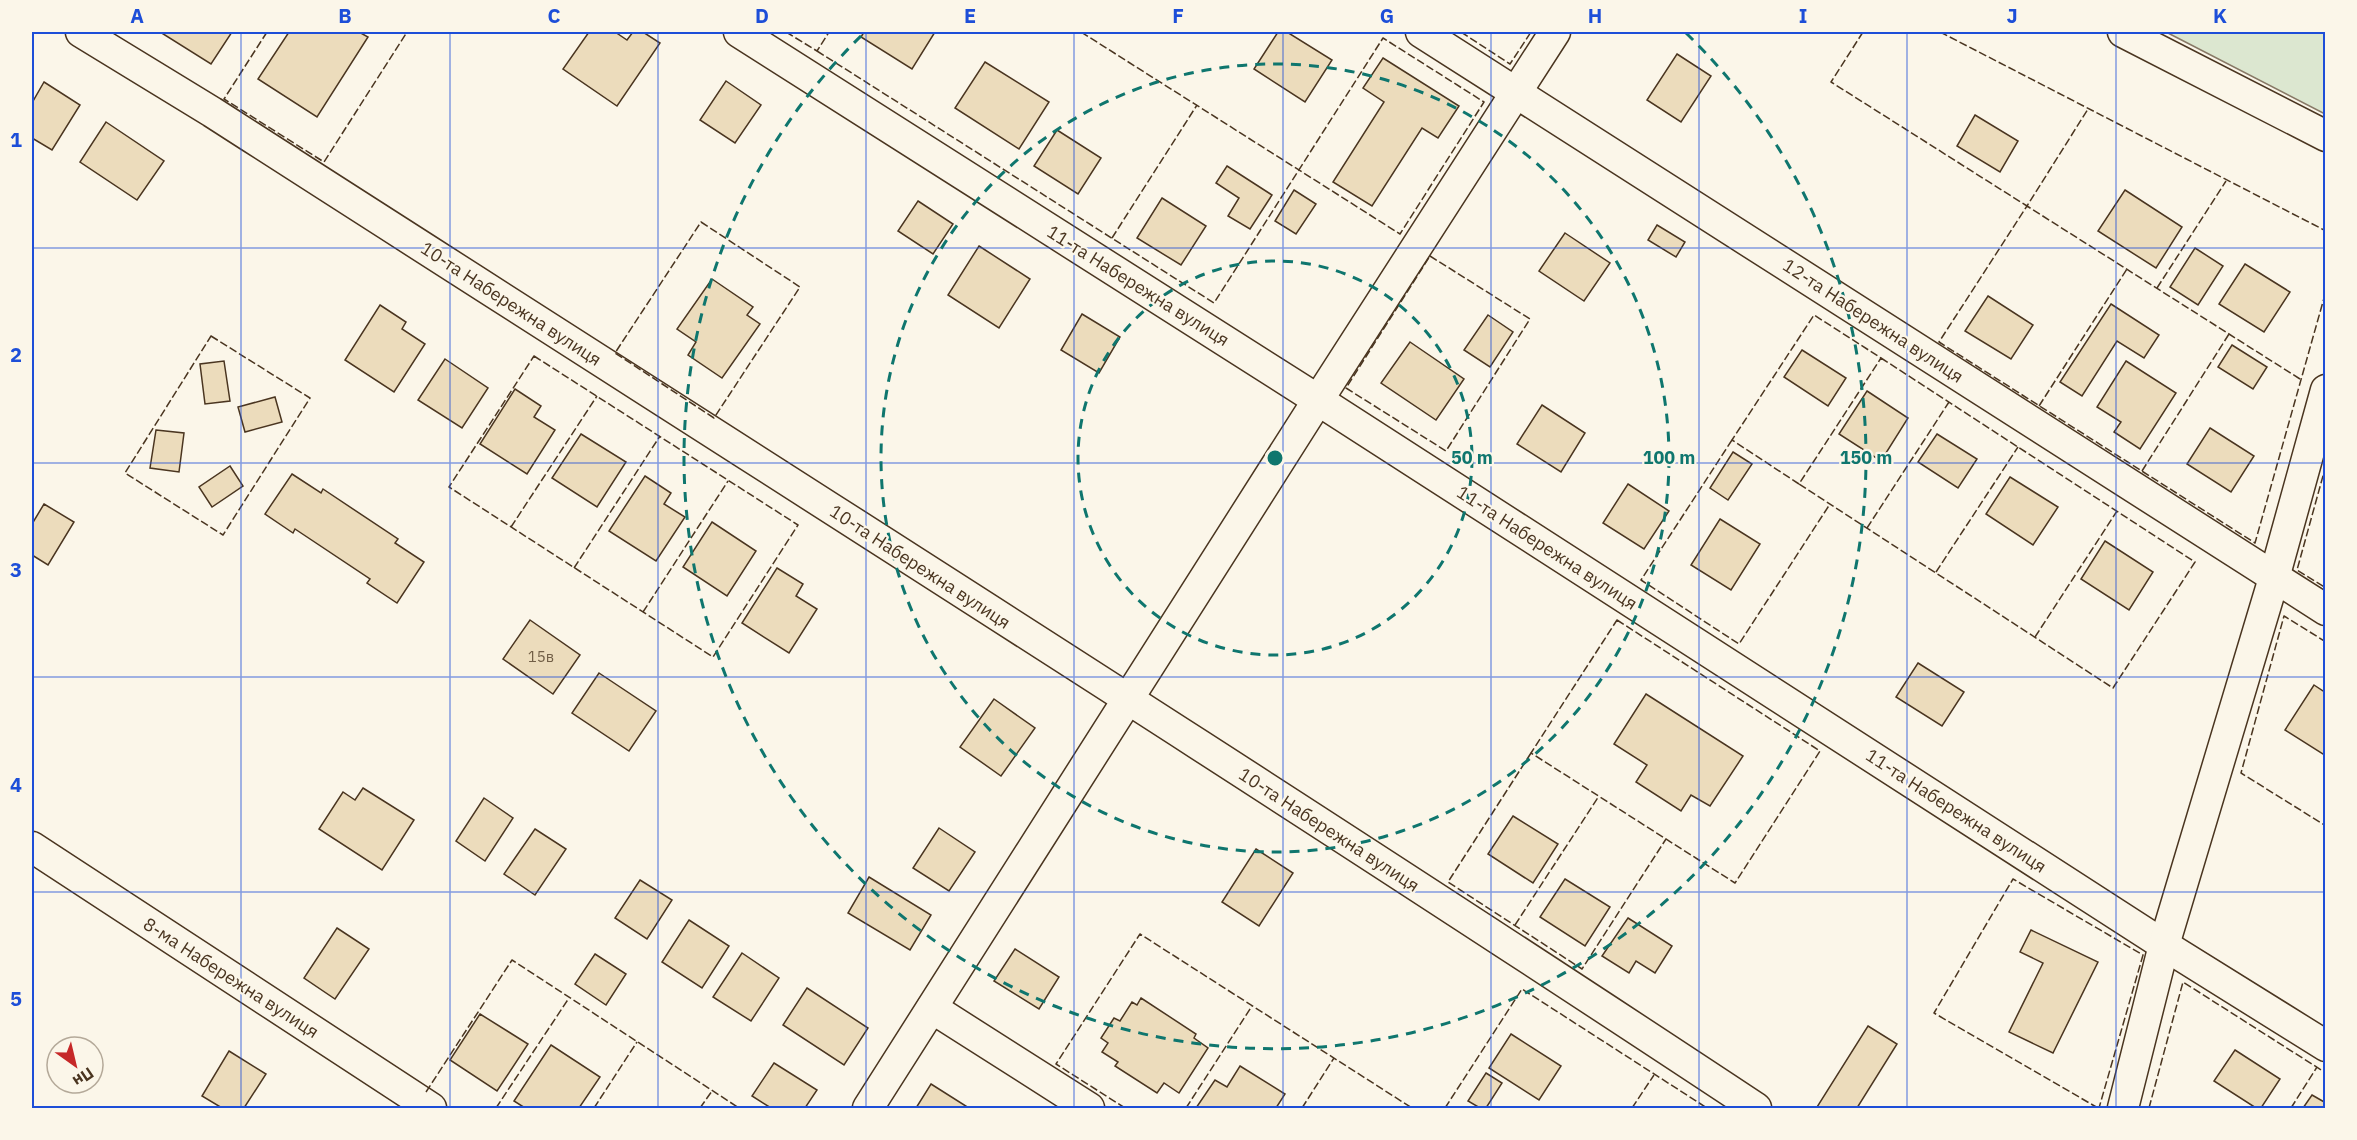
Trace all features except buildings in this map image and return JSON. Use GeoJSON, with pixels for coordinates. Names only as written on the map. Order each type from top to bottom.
{"type":"FeatureCollection","features":[{"type":"Feature","properties":{"kind":"street","name":"10-та Набережна вулиця"},"geometry":{"type":"LineString","coordinates":[[81,32],[212,112],[1537,963],[1756,1108]]}},
{"type":"Feature","properties":{"kind":"street","name":"11-та Набережна вулиця"},"geometry":{"type":"LineString","coordinates":[[739,32],[1318,400],[2164,945],[2325,1046]]}},
{"type":"Feature","properties":{"kind":"street","name":"12-та Набережна вулиця"},"geometry":{"type":"LineString","coordinates":[[1421,32],[2325,610]]}},
{"type":"Feature","properties":{"kind":"street"},"geometry":{"type":"LineString","coordinates":[[868,1108],[1555,32]]}},
{"type":"Feature","properties":{"kind":"street"},"geometry":{"type":"LineString","coordinates":[[2123,32],[2325,136]]}},
{"type":"Feature","properties":{"kind":"street"},"geometry":{"type":"LineString","coordinates":[[2122,1108],[2164,945],[2274,578],[2325,390]]}},
{"type":"Feature","properties":{"kind":"street","name":"8-ма Набережна вулиця"},"geometry":{"type":"LineString","coordinates":[[32,847],[432,1108]]}},
{"type":"Feature","properties":{"kind":"street"},"geometry":{"type":"LineString","coordinates":[[932,1008],[1089,1108]]}},
{"type":"Feature","properties":{"kind":"green space"},"geometry":{"type":"Polygon","coordinates":[[[2166,32],[2325,32],[2325,114],[2166,32]]]}},
{"type":"Feature","properties":{"kind":"fence"},"geometry":{"type":"LineString","coordinates":[[267,32],[224,99],[324,162],[407,32]]}},
{"type":"Feature","properties":{"kind":"fence"},"geometry":{"type":"LineString","coordinates":[[786,32],[817,51],[829,32]]}},
{"type":"Feature","properties":{"kind":"fence"},"geometry":{"type":"LineString","coordinates":[[817,51],[1214,303],[1383,38],[1484,102],[1400,234],[1081,32]]}},
{"type":"Feature","properties":{"kind":"fence"},"geometry":{"type":"LineString","coordinates":[[1461,32],[1510,64],[1531,32]]}},
{"type":"Feature","properties":{"kind":"fence"},"geometry":{"type":"LineString","coordinates":[[1863,32],[1831,82],[2027,206],[2088,109]]}},
{"type":"Feature","properties":{"kind":"fence"},"geometry":{"type":"LineString","coordinates":[[1940,32],[2326,231]]}},
{"type":"Feature","properties":{"kind":"fence"},"geometry":{"type":"LineString","coordinates":[[1112,238],[1197,105]]}},
{"type":"Feature","properties":{"kind":"fence"},"geometry":{"type":"LineString","coordinates":[[2157,288],[2226,181]]}},
{"type":"Feature","properties":{"kind":"fence"},"geometry":{"type":"LineString","coordinates":[[2300,379],[2027,206],[1939,342],[2255,543],[2326,291]]}},
{"type":"Feature","properties":{"kind":"fence"},"geometry":{"type":"LineString","coordinates":[[701,222],[800,287],[714,418],[615,353],[701,222]]}},
{"type":"Feature","properties":{"kind":"fence"},"geometry":{"type":"LineString","coordinates":[[1430,256],[1530,319],[1446,451],[1346,388],[1430,256]]}},
{"type":"Feature","properties":{"kind":"fence"},"geometry":{"type":"LineString","coordinates":[[2039,406],[2127,269]]}},
{"type":"Feature","properties":{"kind":"fence"},"geometry":{"type":"LineString","coordinates":[[1799,484],[1732,440],[1814,315],[1881,358]]}},
{"type":"Feature","properties":{"kind":"fence"},"geometry":{"type":"LineString","coordinates":[[2142,471],[2229,334]]}},
{"type":"Feature","properties":{"kind":"fence"},"geometry":{"type":"LineString","coordinates":[[211,336],[310,398],[223,535],[125,473],[211,336]]}},
{"type":"Feature","properties":{"kind":"fence"},"geometry":{"type":"LineString","coordinates":[[534,356],[798,525],[713,657],[449,487],[534,356]]}},
{"type":"Feature","properties":{"kind":"fence"},"geometry":{"type":"LineString","coordinates":[[1881,358],[2195,562],[2113,688],[1799,484],[1881,358]]}},
{"type":"Feature","properties":{"kind":"fence"},"geometry":{"type":"LineString","coordinates":[[511,527],[597,396]]}},
{"type":"Feature","properties":{"kind":"fence"},"geometry":{"type":"LineString","coordinates":[[1867,528],[1949,402]]}},
{"type":"Feature","properties":{"kind":"fence"},"geometry":{"type":"LineString","coordinates":[[574,568],[660,436]]}},
{"type":"Feature","properties":{"kind":"fence"},"geometry":{"type":"LineString","coordinates":[[1732,440],[1641,580],[1739,644],[1830,504]]}},
{"type":"Feature","properties":{"kind":"fence"},"geometry":{"type":"LineString","coordinates":[[1936,572],[2018,447]]}},
{"type":"Feature","properties":{"kind":"fence"},"geometry":{"type":"LineString","coordinates":[[2326,465],[2297,570],[2326,588]]}},
{"type":"Feature","properties":{"kind":"fence"},"geometry":{"type":"LineString","coordinates":[[643,612],[728,481]]}},
{"type":"Feature","properties":{"kind":"fence"},"geometry":{"type":"LineString","coordinates":[[2035,637],[2117,511]]}},
{"type":"Feature","properties":{"kind":"fence"},"geometry":{"type":"LineString","coordinates":[[2326,642],[2284,616],[2241,773],[2326,826]]}},
{"type":"Feature","properties":{"kind":"fence"},"geometry":{"type":"LineString","coordinates":[[1617,620],[1820,751],[1735,883],[1531,753],[1617,620]]}},
{"type":"Feature","properties":{"kind":"fence"},"geometry":{"type":"LineString","coordinates":[[1531,753],[1448,882],[1582,969],[1666,839]]}},
{"type":"Feature","properties":{"kind":"fence"},"geometry":{"type":"LineString","coordinates":[[1515,925],[1599,796]]}},
{"type":"Feature","properties":{"kind":"fence"},"geometry":{"type":"LineString","coordinates":[[2098,1108],[1934,1013],[2013,879],[2143,955],[2099,1108]]}},
{"type":"Feature","properties":{"kind":"fence"},"geometry":{"type":"LineString","coordinates":[[1125,1108],[1056,1064],[1140,934],[1412,1108]]}},
{"type":"Feature","properties":{"kind":"fence"},"geometry":{"type":"LineString","coordinates":[[426,1092],[512,960],[739,1108]]}},
{"type":"Feature","properties":{"kind":"fence"},"geometry":{"type":"LineString","coordinates":[[2149,1108],[2183,982],[2326,1073]]}},
{"type":"Feature","properties":{"kind":"fence"},"geometry":{"type":"LineString","coordinates":[[1445,1108],[1522,989],[1707,1108]]}},
{"type":"Feature","properties":{"kind":"fence"},"geometry":{"type":"LineString","coordinates":[[496,1108],[569,998]]}},
{"type":"Feature","properties":{"kind":"fence"},"geometry":{"type":"LineString","coordinates":[[1186,1108],[1252,1006]]}},
{"type":"Feature","properties":{"kind":"fence"},"geometry":{"type":"LineString","coordinates":[[594,1108],[637,1042]]}},
{"type":"Feature","properties":{"kind":"fence"},"geometry":{"type":"LineString","coordinates":[[1302,1108],[1334,1058]]}},
{"type":"Feature","properties":{"kind":"fence"},"geometry":{"type":"LineString","coordinates":[[2291,1108],[2317,1067]]}},
{"type":"Feature","properties":{"kind":"fence"},"geometry":{"type":"LineString","coordinates":[[1632,1108],[1654,1075]]}},
{"type":"Feature","properties":{"kind":"fence"},"geometry":{"type":"LineString","coordinates":[[700,1108],[712,1091]]}}]}
